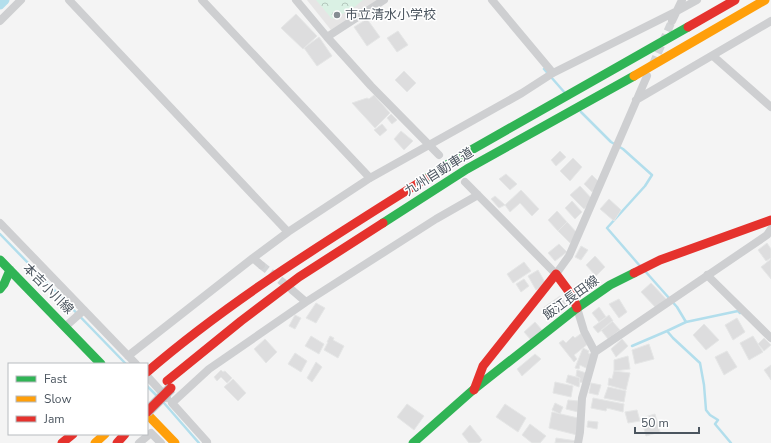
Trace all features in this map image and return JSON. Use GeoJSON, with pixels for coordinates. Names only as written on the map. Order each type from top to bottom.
{"type":"FeatureCollection","features":[{"type":"Feature","properties":{"kind":"main road","name":"九州自動車道"},"geometry":{"type":"LineString","coordinates":[[149,370],[183,341],[289,265],[459,157],[735,0]]}},
{"type":"Feature","properties":{"kind":"main road","name":"九州自動車道"},"geometry":{"type":"LineString","coordinates":[[152,394],[169,384],[241,321],[298,277],[467,169],[585,104],[765,0]]}},
{"type":"Feature","properties":{"kind":"main road","name":"飯江長田線"},"geometry":{"type":"LineString","coordinates":[[413,443],[473,390],[577,308],[610,285],[660,260],[771,220]]}},
{"type":"Feature","properties":{"kind":"main road","name":"本吉小川線"},"geometry":{"type":"LineString","coordinates":[[0,260],[66,326],[100,363]]}},
{"type":"Feature","properties":{"kind":"main road"},"geometry":{"type":"LineString","coordinates":[[0,274],[10,270]]}},
{"type":"Feature","properties":{"kind":"main road"},"geometry":{"type":"LineString","coordinates":[[0,289],[4,284],[10,270]]}},
{"type":"Feature","properties":{"kind":"main road"},"geometry":{"type":"LineString","coordinates":[[473,390],[483,366],[556,274],[573,297],[577,308]]}},
{"type":"Feature","properties":{"kind":"main road","name":"本吉小川線"},"geometry":{"type":"LineString","coordinates":[[76,337],[107,363]]}},
{"type":"Feature","properties":{"kind":"main road"},"geometry":{"type":"LineString","coordinates":[[148,412],[169,384]]}},
{"type":"Feature","properties":{"kind":"main road"},"geometry":{"type":"LineString","coordinates":[[148,407],[161,430]]}},
{"type":"Feature","properties":{"kind":"main road"},"geometry":{"type":"LineString","coordinates":[[148,414],[161,430],[175,443]]}},
{"type":"Feature","properties":{"kind":"main road"},"geometry":{"type":"LineString","coordinates":[[62,443],[72,435]]}},
{"type":"Feature","properties":{"kind":"main road"},"geometry":{"type":"LineString","coordinates":[[68,443],[75,435]]}},
{"type":"Feature","properties":{"kind":"main road"},"geometry":{"type":"LineString","coordinates":[[95,443],[104,435]]}},
{"type":"Feature","properties":{"kind":"main road"},"geometry":{"type":"LineString","coordinates":[[117,443],[124,435]]}},
{"type":"Feature","properties":{"kind":"street"},"geometry":{"type":"LineString","coordinates":[[0,21],[21,0]]}},
{"type":"Feature","properties":{"kind":"street"},"geometry":{"type":"LineString","coordinates":[[69,0],[288,232]]}},
{"type":"Feature","properties":{"kind":"street"},"geometry":{"type":"LineString","coordinates":[[202,0],[370,178]]}},
{"type":"Feature","properties":{"kind":"street"},"geometry":{"type":"LineString","coordinates":[[296,0],[326,37],[371,86],[439,155]]}},
{"type":"Feature","properties":{"kind":"street"},"geometry":{"type":"LineString","coordinates":[[326,37],[384,0]]}},
{"type":"Feature","properties":{"kind":"street"},"geometry":{"type":"LineString","coordinates":[[492,0],[552,73]]}},
{"type":"Feature","properties":{"kind":"street"},"geometry":{"type":"LineString","coordinates":[[672,21],[682,0]]}},
{"type":"Feature","properties":{"kind":"street"},"geometry":{"type":"LineString","coordinates":[[128,356],[288,232],[370,178],[522,93],[552,73],[697,0]]}},
{"type":"Feature","properties":{"kind":"street"},"geometry":{"type":"LineString","coordinates":[[636,100],[771,21]]}},
{"type":"Feature","properties":{"kind":"street"},"geometry":{"type":"LineString","coordinates":[[713,56],[771,107]]}},
{"type":"Feature","properties":{"kind":"street"},"geometry":{"type":"LineString","coordinates":[[465,182],[556,274],[568,256],[647,76]]}},
{"type":"Feature","properties":{"kind":"street"},"geometry":{"type":"LineString","coordinates":[[172,403],[208,369],[306,302],[436,219],[478,195]]}},
{"type":"Feature","properties":{"kind":"street"},"geometry":{"type":"LineString","coordinates":[[0,223],[135,363]]}},
{"type":"Feature","properties":{"kind":"street"},"geometry":{"type":"LineString","coordinates":[[578,443],[582,398],[595,352],[707,275],[767,236],[771,229]]}},
{"type":"Feature","properties":{"kind":"street"},"geometry":{"type":"LineString","coordinates":[[253,258],[261,265]]}},
{"type":"Feature","properties":{"kind":"street"},"geometry":{"type":"LineString","coordinates":[[707,275],[771,338]]}},
{"type":"Feature","properties":{"kind":"street"},"geometry":{"type":"LineString","coordinates":[[292,290],[306,302]]}},
{"type":"Feature","properties":{"kind":"street"},"geometry":{"type":"LineString","coordinates":[[577,308],[584,331],[595,352]]}},
{"type":"Feature","properties":{"kind":"street"},"geometry":{"type":"LineString","coordinates":[[66,326],[84,310]]}},
{"type":"Feature","properties":{"kind":"street"},"geometry":{"type":"LineString","coordinates":[[148,377],[207,442],[206,443]]}},
{"type":"Feature","properties":{"kind":"street"},"geometry":{"type":"LineString","coordinates":[[140,443],[151,433],[161,443]]}},
{"type":"Feature","properties":{"kind":"shaded area","name":"市立清水小学校"},"geometry":{"type":"Polygon","coordinates":[[[307,0],[379,0],[331,30],[307,0]]]}},
{"type":"Feature","properties":{"kind":"green space"},"geometry":{"type":"Polygon","coordinates":[[[316,0],[363,0],[352,9],[332,19],[316,0]]]}},
{"type":"Feature","properties":{"kind":"building"},"geometry":{"type":"Polygon","coordinates":[[[296,14],[317,36],[303,49],[281,28],[296,14]]]}},
{"type":"Feature","properties":{"kind":"building"},"geometry":{"type":"Polygon","coordinates":[[[367,19],[380,37],[367,46],[354,27],[367,19]]]}},
{"type":"Feature","properties":{"kind":"building"},"geometry":{"type":"Polygon","coordinates":[[[398,31],[408,45],[397,52],[387,38],[398,31]]]}},
{"type":"Feature","properties":{"kind":"building"},"geometry":{"type":"Polygon","coordinates":[[[319,37],[332,56],[317,66],[304,48],[319,37]]]}},
{"type":"Feature","properties":{"kind":"building"},"geometry":{"type":"Polygon","coordinates":[[[404,71],[416,83],[407,92],[395,80],[404,71]]]}},
{"type":"Feature","properties":{"kind":"building"},"geometry":{"type":"Polygon","coordinates":[[[374,95],[390,113],[375,128],[352,103],[367,98],[369,99],[374,95]]]}},
{"type":"Feature","properties":{"kind":"building"},"geometry":{"type":"Polygon","coordinates":[[[391,114],[397,120],[392,124],[387,118],[391,114]]]}},
{"type":"Feature","properties":{"kind":"building"},"geometry":{"type":"Polygon","coordinates":[[[382,124],[387,130],[380,136],[374,130],[382,124]]]}},
{"type":"Feature","properties":{"kind":"building"},"geometry":{"type":"Polygon","coordinates":[[[401,131],[413,141],[404,150],[394,139],[401,131]]]}},
{"type":"Feature","properties":{"kind":"building"},"geometry":{"type":"Polygon","coordinates":[[[560,151],[566,157],[556,166],[551,160],[560,151]]]}},
{"type":"Feature","properties":{"kind":"building"},"geometry":{"type":"Polygon","coordinates":[[[573,158],[582,167],[570,181],[560,171],[573,158]]]}},
{"type":"Feature","properties":{"kind":"building"},"geometry":{"type":"Polygon","coordinates":[[[506,174],[517,184],[510,190],[499,179],[506,174]]]}},
{"type":"Feature","properties":{"kind":"building"},"geometry":{"type":"Polygon","coordinates":[[[592,175],[601,184],[592,192],[584,184],[592,175]]]}},
{"type":"Feature","properties":{"kind":"building"},"geometry":{"type":"Polygon","coordinates":[[[580,186],[593,200],[584,209],[570,195],[580,186]]]}},
{"type":"Feature","properties":{"kind":"building"},"geometry":{"type":"Polygon","coordinates":[[[521,190],[539,209],[532,216],[520,203],[510,212],[505,205],[521,190]]]}},
{"type":"Feature","properties":{"kind":"building"},"geometry":{"type":"Polygon","coordinates":[[[495,196],[505,205],[499,208],[491,199],[495,196]]]}},
{"type":"Feature","properties":{"kind":"building"},"geometry":{"type":"Polygon","coordinates":[[[609,199],[621,210],[614,221],[600,209],[609,199]]]}},
{"type":"Feature","properties":{"kind":"building"},"geometry":{"type":"Polygon","coordinates":[[[572,201],[582,212],[575,219],[565,208],[572,201]]]}},
{"type":"Feature","properties":{"kind":"building"},"geometry":{"type":"Polygon","coordinates":[[[557,211],[567,222],[558,231],[548,220],[557,211]]]}},
{"type":"Feature","properties":{"kind":"building"},"geometry":{"type":"Polygon","coordinates":[[[567,222],[578,234],[570,243],[558,231],[567,222]]]}},
{"type":"Feature","properties":{"kind":"building"},"geometry":{"type":"Polygon","coordinates":[[[767,243],[771,249],[771,258],[766,261],[758,250],[767,243]]]}},
{"type":"Feature","properties":{"kind":"building"},"geometry":{"type":"Polygon","coordinates":[[[559,244],[567,252],[555,261],[548,253],[559,244]]]}},
{"type":"Feature","properties":{"kind":"building"},"geometry":{"type":"Polygon","coordinates":[[[581,246],[588,250],[581,260],[575,257],[581,246]]]}},
{"type":"Feature","properties":{"kind":"building"},"geometry":{"type":"Polygon","coordinates":[[[595,256],[605,267],[596,276],[586,265],[595,256]]]}},
{"type":"Feature","properties":{"kind":"building"},"geometry":{"type":"Polygon","coordinates":[[[771,259],[771,279],[761,267],[771,259]]]}},
{"type":"Feature","properties":{"kind":"building"},"geometry":{"type":"Polygon","coordinates":[[[524,262],[531,271],[513,283],[507,274],[524,262]]]}},
{"type":"Feature","properties":{"kind":"building"},"geometry":{"type":"Polygon","coordinates":[[[538,270],[546,284],[536,290],[528,276],[538,270]]]}},
{"type":"Feature","properties":{"kind":"building"},"geometry":{"type":"Polygon","coordinates":[[[524,279],[529,286],[521,292],[516,284],[524,279]]]}},
{"type":"Feature","properties":{"kind":"building"},"geometry":{"type":"Polygon","coordinates":[[[651,283],[668,301],[657,309],[641,292],[651,283]]]}},
{"type":"Feature","properties":{"kind":"building"},"geometry":{"type":"Polygon","coordinates":[[[560,296],[568,306],[550,319],[543,308],[560,296]]]}},
{"type":"Feature","properties":{"kind":"building"},"geometry":{"type":"Polygon","coordinates":[[[619,299],[627,312],[619,318],[609,304],[619,299]]]}},
{"type":"Feature","properties":{"kind":"building"},"geometry":{"type":"Polygon","coordinates":[[[316,303],[325,308],[316,323],[306,318],[316,303]]]}},
{"type":"Feature","properties":{"kind":"building"},"geometry":{"type":"Polygon","coordinates":[[[599,307],[606,317],[599,322],[592,313],[599,307]]]}},
{"type":"Feature","properties":{"kind":"building"},"geometry":{"type":"Polygon","coordinates":[[[295,315],[301,318],[295,329],[289,326],[295,315]]]}},
{"type":"Feature","properties":{"kind":"building"},"geometry":{"type":"Polygon","coordinates":[[[609,315],[613,321],[598,333],[593,327],[609,315]]]}},
{"type":"Feature","properties":{"kind":"building"},"geometry":{"type":"Polygon","coordinates":[[[737,318],[745,332],[733,340],[725,325],[737,318]]]}},
{"type":"Feature","properties":{"kind":"building"},"geometry":{"type":"Polygon","coordinates":[[[612,321],[620,330],[608,339],[601,330],[612,321]]]}},
{"type":"Feature","properties":{"kind":"building"},"geometry":{"type":"Polygon","coordinates":[[[535,322],[542,330],[531,340],[524,332],[535,322]]]}},
{"type":"Feature","properties":{"kind":"building"},"geometry":{"type":"Polygon","coordinates":[[[704,324],[719,340],[706,350],[693,335],[704,324]]]}},
{"type":"Feature","properties":{"kind":"building"},"geometry":{"type":"Polygon","coordinates":[[[583,332],[589,343],[574,355],[577,359],[574,362],[559,343],[563,340],[566,343],[573,336],[575,338],[583,332]]]}},
{"type":"Feature","properties":{"kind":"building"},"geometry":{"type":"Polygon","coordinates":[[[311,336],[324,344],[319,354],[305,346],[311,336]]]}},
{"type":"Feature","properties":{"kind":"building"},"geometry":{"type":"Polygon","coordinates":[[[330,336],[334,338],[333,340],[344,346],[338,358],[324,350],[330,336]]]}},
{"type":"Feature","properties":{"kind":"building"},"geometry":{"type":"Polygon","coordinates":[[[753,336],[763,352],[749,360],[740,343],[753,336]]]}},
{"type":"Feature","properties":{"kind":"building"},"geometry":{"type":"Polygon","coordinates":[[[764,338],[771,345],[764,351],[758,344],[764,338]]]}},
{"type":"Feature","properties":{"kind":"building"},"geometry":{"type":"Polygon","coordinates":[[[265,339],[277,352],[266,363],[254,349],[265,339]]]}},
{"type":"Feature","properties":{"kind":"building"},"geometry":{"type":"Polygon","coordinates":[[[622,339],[628,346],[616,357],[611,349],[622,339]]]}},
{"type":"Feature","properties":{"kind":"building"},"geometry":{"type":"Polygon","coordinates":[[[649,344],[654,359],[635,364],[632,350],[649,344]]]}},
{"type":"Feature","properties":{"kind":"building"},"geometry":{"type":"Polygon","coordinates":[[[583,348],[589,351],[588,353],[592,355],[588,369],[580,365],[579,369],[575,368],[583,348]]]}},
{"type":"Feature","properties":{"kind":"building"},"geometry":{"type":"Polygon","coordinates":[[[727,351],[737,367],[724,375],[715,357],[727,351]]]}},
{"type":"Feature","properties":{"kind":"building"},"geometry":{"type":"Polygon","coordinates":[[[295,353],[307,361],[301,372],[288,364],[295,353]]]}},
{"type":"Feature","properties":{"kind":"building"},"geometry":{"type":"Polygon","coordinates":[[[535,354],[541,359],[522,376],[517,369],[535,354]]]}},
{"type":"Feature","properties":{"kind":"building"},"geometry":{"type":"Polygon","coordinates":[[[628,356],[630,369],[614,371],[614,360],[628,356]]]}},
{"type":"Feature","properties":{"kind":"building"},"geometry":{"type":"Polygon","coordinates":[[[316,362],[322,367],[312,382],[307,378],[316,362]]]}},
{"type":"Feature","properties":{"kind":"building"},"geometry":{"type":"Polygon","coordinates":[[[771,365],[771,380],[764,370],[771,365]]]}},
{"type":"Feature","properties":{"kind":"building"},"geometry":{"type":"Polygon","coordinates":[[[221,370],[223,372],[225,371],[232,378],[227,383],[221,377],[217,381],[214,377],[221,370]]]}},
{"type":"Feature","properties":{"kind":"building"},"geometry":{"type":"Polygon","coordinates":[[[577,370],[589,374],[586,383],[579,382],[580,378],[576,376],[577,370]]]}},
{"type":"Feature","properties":{"kind":"building"},"geometry":{"type":"Polygon","coordinates":[[[614,371],[630,373],[626,390],[608,385],[609,378],[612,379],[614,371]]]}},
{"type":"Feature","properties":{"kind":"building"},"geometry":{"type":"Polygon","coordinates":[[[568,375],[580,378],[579,387],[566,382],[568,375]]]}},
{"type":"Feature","properties":{"kind":"building"},"geometry":{"type":"Polygon","coordinates":[[[233,379],[246,393],[238,401],[224,387],[233,379]]]}},
{"type":"Feature","properties":{"kind":"building"},"geometry":{"type":"Polygon","coordinates":[[[555,382],[573,386],[571,397],[553,393],[555,382]]]}},
{"type":"Feature","properties":{"kind":"building"},"geometry":{"type":"Polygon","coordinates":[[[591,383],[601,385],[598,395],[589,393],[591,383]]]}},
{"type":"Feature","properties":{"kind":"building"},"geometry":{"type":"Polygon","coordinates":[[[608,387],[626,391],[624,402],[604,398],[608,387]]]}},
{"type":"Feature","properties":{"kind":"building"},"geometry":{"type":"Polygon","coordinates":[[[593,398],[624,404],[623,412],[607,408],[606,411],[591,408],[593,398]]]}},
{"type":"Feature","properties":{"kind":"building"},"geometry":{"type":"Polygon","coordinates":[[[568,400],[578,401],[578,412],[566,409],[568,400]]]}},
{"type":"Feature","properties":{"kind":"building"},"geometry":{"type":"Polygon","coordinates":[[[555,403],[563,407],[560,414],[552,410],[555,403]]]}},
{"type":"Feature","properties":{"kind":"building"},"geometry":{"type":"Polygon","coordinates":[[[407,404],[424,416],[414,430],[397,417],[407,404]]]}},
{"type":"Feature","properties":{"kind":"building"},"geometry":{"type":"Polygon","coordinates":[[[505,404],[526,418],[518,432],[496,417],[505,404]]]}},
{"type":"Feature","properties":{"kind":"building"},"geometry":{"type":"Polygon","coordinates":[[[637,410],[640,421],[628,423],[625,412],[637,410]]]}},
{"type":"Feature","properties":{"kind":"building"},"geometry":{"type":"Polygon","coordinates":[[[552,412],[578,418],[577,435],[549,428],[552,412]]]}},
{"type":"Feature","properties":{"kind":"building"},"geometry":{"type":"Polygon","coordinates":[[[655,414],[660,432],[646,436],[641,418],[655,414]]]}},
{"type":"Feature","properties":{"kind":"building"},"geometry":{"type":"Polygon","coordinates":[[[588,421],[598,422],[597,429],[587,427],[588,421]]]}},
{"type":"Feature","properties":{"kind":"building"},"geometry":{"type":"Polygon","coordinates":[[[530,424],[546,436],[540,443],[532,443],[522,435],[530,424]]]}},
{"type":"Feature","properties":{"kind":"building"},"geometry":{"type":"Polygon","coordinates":[[[470,425],[482,440],[479,443],[469,443],[462,434],[470,425]]]}},
{"type":"Feature","properties":{"kind":"building"},"geometry":{"type":"Polygon","coordinates":[[[556,438],[577,441],[577,443],[555,443],[556,438]]]}},
{"type":"Feature","properties":{"kind":"waterway"},"geometry":{"type":"LineString","coordinates":[[0,5],[5,0]]}},
{"type":"Feature","properties":{"kind":"waterway"},"geometry":{"type":"LineString","coordinates":[[544,69],[565,93]]}},
{"type":"Feature","properties":{"kind":"waterway"},"geometry":{"type":"LineString","coordinates":[[581,112],[611,142],[623,149],[652,175],[645,186],[607,228],[640,266]]}},
{"type":"Feature","properties":{"kind":"waterway"},"geometry":{"type":"LineString","coordinates":[[0,234],[125,363]]}},
{"type":"Feature","properties":{"kind":"waterway"},"geometry":{"type":"LineString","coordinates":[[645,271],[677,307],[686,322],[738,311],[740,313]]}},
{"type":"Feature","properties":{"kind":"waterway"},"geometry":{"type":"LineString","coordinates":[[686,322],[667,331],[700,363],[706,410],[710,415],[718,420],[715,424],[731,443]]}},
{"type":"Feature","properties":{"kind":"waterway"},"geometry":{"type":"LineString","coordinates":[[632,346],[667,331]]}},
{"type":"Feature","properties":{"kind":"waterway"},"geometry":{"type":"LineString","coordinates":[[148,387],[157,396]]}},
{"type":"Feature","properties":{"kind":"waterway"},"geometry":{"type":"LineString","coordinates":[[164,403],[199,443]]}},
{"type":"Feature","properties":{"kind":"tunnel"},"geometry":{"type":"LineString","coordinates":[[653,64],[672,21]]}},
{"type":"Feature","properties":{"kind":"tunnel"},"geometry":{"type":"LineString","coordinates":[[261,265],[290,288]]}},
{"type":"Feature","properties":{"kind":"traffic: fast"},"geometry":{"type":"LineString","coordinates":[[425,179],[459,157],[688,27]]}},
{"type":"Feature","properties":{"kind":"traffic: fast"},"geometry":{"type":"LineString","coordinates":[[383,223],[467,169],[634,76]]}},
{"type":"Feature","properties":{"kind":"traffic: fast"},"geometry":{"type":"LineString","coordinates":[[0,260],[100,363]]}},
{"type":"Feature","properties":{"kind":"traffic: fast"},"geometry":{"type":"LineString","coordinates":[[0,289],[4,284],[10,270]]}},
{"type":"Feature","properties":{"kind":"traffic: fast"},"geometry":{"type":"LineString","coordinates":[[413,443],[473,390],[577,308],[610,285],[634,273]]}},
{"type":"Feature","properties":{"kind":"traffic: slow"},"geometry":{"type":"LineString","coordinates":[[634,76],[765,0]]}},
{"type":"Feature","properties":{"kind":"traffic: slow"},"geometry":{"type":"LineString","coordinates":[[148,415],[175,443]]}},
{"type":"Feature","properties":{"kind":"traffic: slow"},"geometry":{"type":"LineString","coordinates":[[95,443],[104,435]]}},
{"type":"Feature","properties":{"kind":"traffic: jam"},"geometry":{"type":"LineString","coordinates":[[688,27],[735,0]]}},
{"type":"Feature","properties":{"kind":"traffic: jam"},"geometry":{"type":"LineString","coordinates":[[148,371],[213,319],[248,294],[318,247],[425,179]]}},
{"type":"Feature","properties":{"kind":"traffic: jam"},"geometry":{"type":"LineString","coordinates":[[634,273],[660,260],[771,220]]}},
{"type":"Feature","properties":{"kind":"traffic: jam"},"geometry":{"type":"LineString","coordinates":[[167,381],[241,321],[299,277],[383,223]]}},
{"type":"Feature","properties":{"kind":"traffic: jam"},"geometry":{"type":"LineString","coordinates":[[474,390],[483,366],[556,274],[573,297],[577,308]]}},
{"type":"Feature","properties":{"kind":"traffic: jam"},"geometry":{"type":"LineString","coordinates":[[148,411],[171,388]]}},
{"type":"Feature","properties":{"kind":"traffic: jam"},"geometry":{"type":"LineString","coordinates":[[62,443],[72,435]]}},
{"type":"Feature","properties":{"kind":"traffic: jam"},"geometry":{"type":"LineString","coordinates":[[117,443],[124,435]]}},
{"type":"Feature","properties":{"kind":"place","name":"市立清水小学校"},"geometry":{"type":"Point","coordinates":[337,15]}}]}
